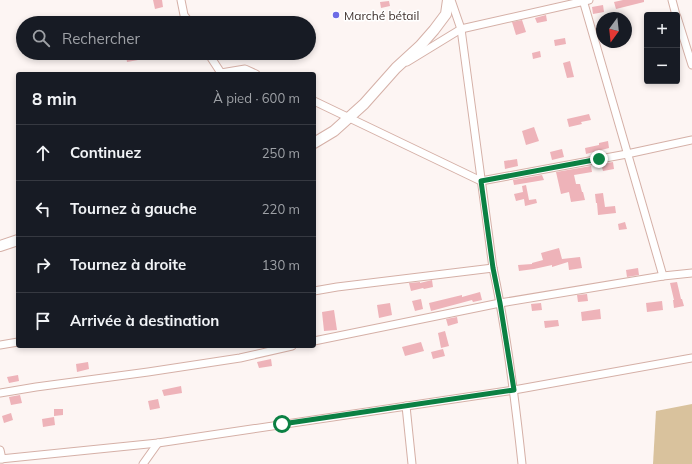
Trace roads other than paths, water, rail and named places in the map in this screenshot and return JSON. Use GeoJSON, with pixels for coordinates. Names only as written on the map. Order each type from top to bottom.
{"type":"FeatureCollection","features":[{"type":"Feature","properties":{"kind":"street"},"geometry":{"type":"LineString","coordinates":[[181,0],[185,16]]}},
{"type":"Feature","properties":{"kind":"street"},"geometry":{"type":"LineString","coordinates":[[316,142],[334,131],[349,118],[364,104],[396,68],[420,46],[446,14],[448,0]]}},
{"type":"Feature","properties":{"kind":"street"},"geometry":{"type":"LineString","coordinates":[[451,0],[461,29],[493,268],[514,390],[522,464]]}},
{"type":"Feature","properties":{"kind":"street"},"geometry":{"type":"LineString","coordinates":[[396,68],[461,29],[586,0],[627,154],[663,276]]}},
{"type":"Feature","properties":{"kind":"street"},"geometry":{"type":"LineString","coordinates":[[672,0],[676,12]]}},
{"type":"Feature","properties":{"kind":"street"},"geometry":{"type":"LineString","coordinates":[[680,26],[692,65]]}},
{"type":"Feature","properties":{"kind":"street"},"geometry":{"type":"LineString","coordinates":[[213,60],[220,72]]}},
{"type":"Feature","properties":{"kind":"street"},"geometry":{"type":"LineString","coordinates":[[227,72],[245,69],[252,72]]}},
{"type":"Feature","properties":{"kind":"street"},"geometry":{"type":"LineString","coordinates":[[316,103],[481,181],[627,154],[692,140]]}},
{"type":"Feature","properties":{"kind":"street"},"geometry":{"type":"LineString","coordinates":[[0,246],[16,241]]}},
{"type":"Feature","properties":{"kind":"street"},"geometry":{"type":"LineString","coordinates":[[316,291],[493,268]]}},
{"type":"Feature","properties":{"kind":"street"},"geometry":{"type":"LineString","coordinates":[[316,341],[500,303],[663,276],[692,273]]}},
{"type":"Feature","properties":{"kind":"street"},"geometry":{"type":"LineString","coordinates":[[0,345],[16,342]]}},
{"type":"Feature","properties":{"kind":"street"},"geometry":{"type":"LineString","coordinates":[[0,393],[240,358],[283,348]]}},
{"type":"Feature","properties":{"kind":"street"},"geometry":{"type":"LineString","coordinates":[[0,450],[1,459],[158,443],[514,390],[692,358]]}},
{"type":"Feature","properties":{"kind":"street"},"geometry":{"type":"LineString","coordinates":[[406,406],[412,464]]}},
{"type":"Feature","properties":{"kind":"street"},"geometry":{"type":"LineString","coordinates":[[143,464],[158,443]]}},
{"type":"Feature","properties":{"kind":"place","name":"Marché bétail"},"geometry":{"type":"Point","coordinates":[336,15]}}]}
